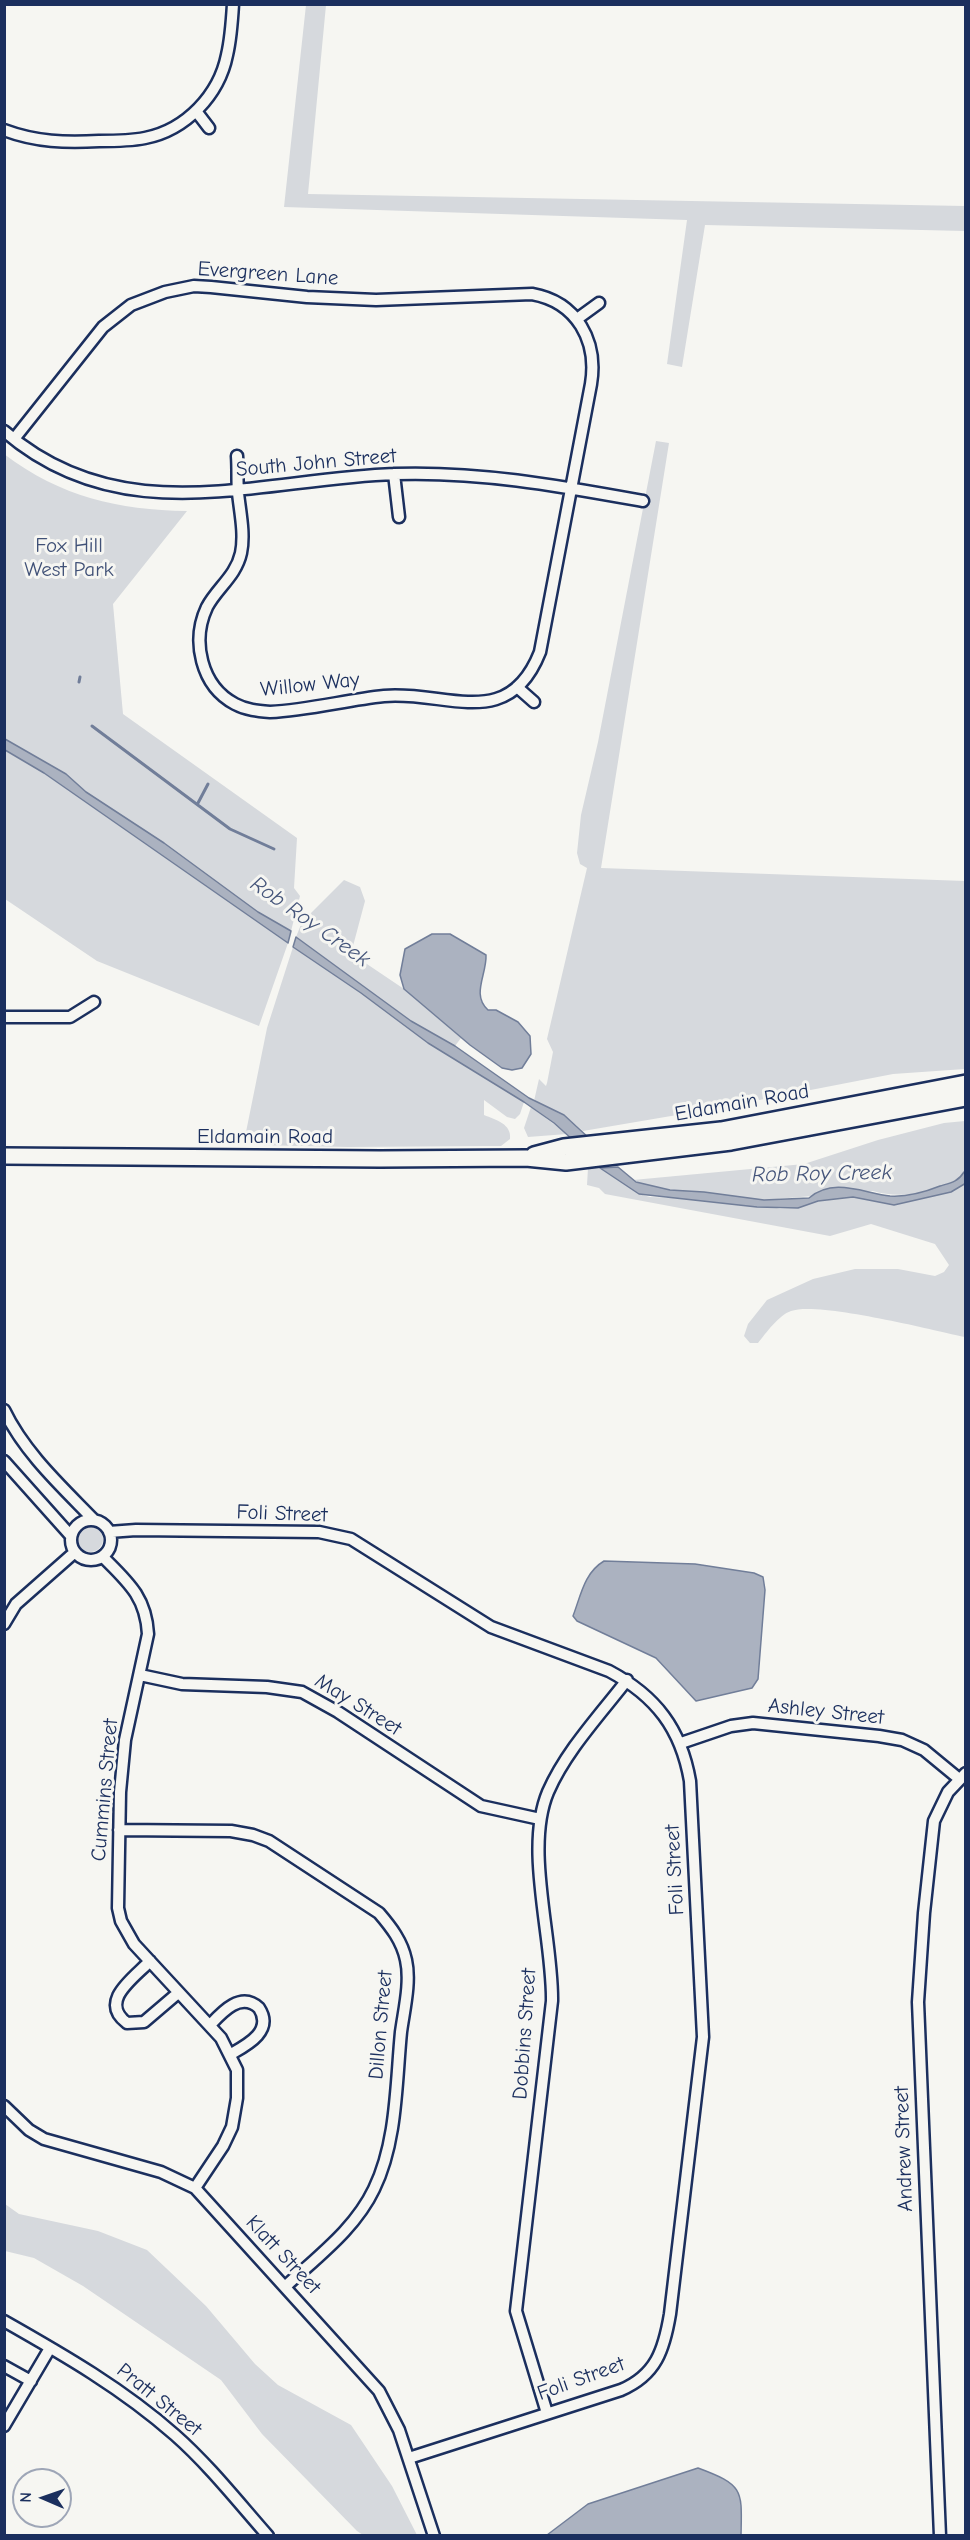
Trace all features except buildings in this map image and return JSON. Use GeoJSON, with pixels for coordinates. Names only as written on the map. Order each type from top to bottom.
{"type":"FeatureCollection","features":[{"type":"Feature","properties":{"kind":"main road","name":"Eldamain Road"},"geometry":{"type":"LineString","coordinates":[[526,1158],[564,1147],[721,1130],[966,1083]]}},
{"type":"Feature","properties":{"kind":"main road","name":"Eldamain Road"},"geometry":{"type":"LineString","coordinates":[[4,1156],[526,1158],[566,1162],[660,1153],[784,1133],[966,1098]]}},
{"type":"Feature","properties":{"kind":"street"},"geometry":{"type":"LineString","coordinates":[[4,130],[50,142],[136,140],[167,131],[196,111],[208,99],[223,70],[227,55],[233,4]]}},
{"type":"Feature","properties":{"kind":"street"},"geometry":{"type":"LineString","coordinates":[[196,111],[209,128]]}},
{"type":"Feature","properties":{"kind":"street","name":"Evergreen Lane"},"geometry":{"type":"LineString","coordinates":[[14,440],[93,339],[110,321],[131,305],[175,289],[212,286],[307,297],[376,300],[520,293],[542,295],[572,312],[588,337],[594,366],[571,488]]}},
{"type":"Feature","properties":{"kind":"street"},"geometry":{"type":"LineString","coordinates":[[577,319],[599,303]]}},
{"type":"Feature","properties":{"kind":"street","name":"South John Street"},"geometry":{"type":"LineString","coordinates":[[4,431],[14,440],[60,468],[130,491],[172,493],[394,474],[447,474],[494,477],[643,501]]}},
{"type":"Feature","properties":{"kind":"street","name":"Willow Way"},"geometry":{"type":"LineString","coordinates":[[237,456],[242,534],[241,554],[232,574],[208,606],[200,627],[199,644],[202,664],[222,696],[236,705],[253,711],[270,712],[389,696],[432,698],[473,704],[496,699],[517,687],[532,670],[540,652],[571,488]]}},
{"type":"Feature","properties":{"kind":"street"},"geometry":{"type":"LineString","coordinates":[[394,474],[399,517]]}},
{"type":"Feature","properties":{"kind":"street"},"geometry":{"type":"LineString","coordinates":[[517,687],[534,702]]}},
{"type":"Feature","properties":{"kind":"street"},"geometry":{"type":"LineString","coordinates":[[4,1017],[70,1017],[94,1002]]}},
{"type":"Feature","properties":{"kind":"street"},"geometry":{"type":"LineString","coordinates":[[4,1410],[17,1434],[35,1456],[93,1519],[101,1522],[110,1532],[111,1542],[103,1557],[86,1559],[75,1552],[71,1545],[71,1536],[75,1526],[93,1519]]}},
{"type":"Feature","properties":{"kind":"street"},"geometry":{"type":"LineString","coordinates":[[4,1461],[71,1536]]}},
{"type":"Feature","properties":{"kind":"street","name":"Foli Street"},"geometry":{"type":"LineString","coordinates":[[110,1532],[136,1530],[319,1532],[351,1539],[491,1627],[609,1671],[627,1680],[659,1708],[681,1743],[690,1782],[703,2037],[667,2333],[660,2356],[642,2377],[631,2385],[409,2458]]}},
{"type":"Feature","properties":{"kind":"street"},"geometry":{"type":"LineString","coordinates":[[4,1624],[16,1604],[75,1552]]}},
{"type":"Feature","properties":{"kind":"street","name":"Cummins Street"},"geometry":{"type":"LineString","coordinates":[[103,1557],[130,1585],[143,1605],[148,1634],[125,1740],[118,1830],[117,1894],[120,1918],[134,1944],[221,2038],[237,2070],[236,2114],[232,2127],[223,2146],[195,2188]]}},
{"type":"Feature","properties":{"kind":"street","name":"May Street"},"geometry":{"type":"LineString","coordinates":[[140,1675],[182,1684],[267,1687],[302,1692],[338,1712],[481,1806],[540,1819]]}},
{"type":"Feature","properties":{"kind":"street","name":"Dobbins Street"},"geometry":{"type":"LineString","coordinates":[[547,2413],[516,2311],[552,2001],[550,1951],[539,1865],[540,1819],[556,1774],[627,1680]]}},
{"type":"Feature","properties":{"kind":"street","name":"Ashley Street"},"geometry":{"type":"LineString","coordinates":[[681,1743],[731,1726],[753,1723],[879,1736],[902,1740],[924,1750],[962,1776]]}},
{"type":"Feature","properties":{"kind":"street","name":"Andrew Street"},"geometry":{"type":"LineString","coordinates":[[939,2535],[918,2002],[930,1839],[940,1806],[962,1776]]}},
{"type":"Feature","properties":{"kind":"street","name":"Dillon Street"},"geometry":{"type":"LineString","coordinates":[[118,1830],[236,1832],[269,1841],[378,1913],[393,1929],[403,1950],[407,1978],[390,2136],[383,2166],[374,2190],[348,2228],[286,2286]]}},
{"type":"Feature","properties":{"kind":"street"},"geometry":{"type":"LineString","coordinates":[[150,1962],[119,1991],[115,2000],[119,2016],[127,2023],[144,2022],[178,1993]]}},
{"type":"Feature","properties":{"kind":"street"},"geometry":{"type":"LineString","coordinates":[[210,2025],[233,2004],[248,2002],[259,2008],[263,2022],[258,2035],[231,2054]]}},
{"type":"Feature","properties":{"kind":"street","name":"Klatt Street"},"geometry":{"type":"LineString","coordinates":[[4,2106],[29,2130],[44,2139],[161,2172],[195,2188],[379,2391],[399,2430],[434,2535]]}},
{"type":"Feature","properties":{"kind":"street","name":"Pratt Street"},"geometry":{"type":"LineString","coordinates":[[4,2321],[106,2382],[174,2433],[268,2535]]}},
{"type":"Feature","properties":{"kind":"street"},"geometry":{"type":"LineString","coordinates":[[4,2426],[50,2348]]}},
{"type":"Feature","properties":{"kind":"street"},"geometry":{"type":"LineString","coordinates":[[4,2366],[30,2381]]}},
{"type":"Feature","properties":{"kind":"green space"},"geometry":{"type":"Polygon","coordinates":[[[306,5],[326,5],[308,194],[965,206],[965,231],[705,225],[682,367],[667,364],[687,220],[284,207],[306,5]]]}},
{"type":"Feature","properties":{"kind":"green space"},"geometry":{"type":"Polygon","coordinates":[[[656,441],[669,443],[601,868],[965,881],[965,1069],[893,1074],[583,1131],[564,1115],[534,1101],[539,1079],[546,1086],[553,1052],[547,1039],[587,868],[580,864],[577,853],[581,815],[598,742],[656,441]]]}},
{"type":"Feature","properties":{"kind":"green space","name":"Fox Hill West Park"},"geometry":{"type":"Polygon","coordinates":[[[4,454],[47,481],[91,498],[137,508],[187,511],[113,604],[123,714],[297,838],[294,888],[300,896],[291,931],[258,912],[86,792],[66,774],[5,739],[4,454]]]}},
{"type":"Feature","properties":{"kind":"green space"},"geometry":{"type":"Polygon","coordinates":[[[4,750],[44,773],[288,943],[259,1026],[97,961],[5,899],[4,750]]]}},
{"type":"Feature","properties":{"kind":"green space"},"geometry":{"type":"Polygon","coordinates":[[[344,880],[360,887],[365,901],[353,946],[358,958],[404,989],[461,1038],[455,1046],[411,1021],[296,937],[302,922],[344,880]]]}},
{"type":"Feature","properties":{"kind":"green space"},"geometry":{"type":"Polygon","coordinates":[[[293,947],[361,993],[428,1043],[524,1102],[520,1114],[515,1119],[507,1117],[484,1100],[484,1115],[506,1126],[510,1139],[501,1146],[348,1147],[255,1145],[246,1141],[267,1028],[293,947]]]}},
{"type":"Feature","properties":{"kind":"green space"},"geometry":{"type":"Polygon","coordinates":[[[531,1107],[567,1134],[528,1137],[524,1128],[531,1107]]]}},
{"type":"Feature","properties":{"kind":"green space"},"geometry":{"type":"Polygon","coordinates":[[[965,1121],[965,1172],[955,1181],[915,1194],[873,1191],[764,1200],[670,1190],[633,1180],[804,1164],[878,1140],[944,1123],[965,1121]]]}},
{"type":"Feature","properties":{"kind":"green space"},"geometry":{"type":"Polygon","coordinates":[[[588,1168],[600,1168],[639,1194],[650,1197],[701,1199],[780,1209],[798,1208],[818,1201],[853,1197],[894,1205],[951,1192],[965,1183],[965,1337],[849,1313],[805,1309],[786,1313],[758,1343],[750,1343],[744,1336],[748,1324],[767,1300],[813,1279],[855,1269],[898,1269],[935,1276],[944,1272],[949,1265],[935,1244],[871,1224],[830,1236],[605,1194],[599,1188],[587,1185],[588,1168]]]}},
{"type":"Feature","properties":{"kind":"green space"},"geometry":{"type":"Polygon","coordinates":[[[90,1526],[99,1530],[103,1539],[99,1548],[90,1552],[81,1548],[77,1539],[81,1530],[90,1526]]]}},
{"type":"Feature","properties":{"kind":"green space"},"geometry":{"type":"Polygon","coordinates":[[[5,2204],[19,2214],[98,2231],[147,2250],[206,2306],[255,2364],[278,2385],[351,2425],[392,2486],[417,2535],[363,2535],[357,2531],[262,2434],[221,2380],[83,2286],[34,2258],[5,2251],[5,2204]]]}},
{"type":"Feature","properties":{"kind":"shaded area"},"geometry":{"type":"Polygon","coordinates":[[[5,739],[66,774],[86,792],[164,843],[258,912],[291,931],[288,943],[44,773],[5,750],[5,739]]]}},
{"type":"Feature","properties":{"kind":"shaded area"},"geometry":{"type":"Polygon","coordinates":[[[432,934],[450,934],[486,955],[480,991],[481,998],[488,1010],[496,1010],[518,1022],[530,1036],[531,1054],[522,1068],[512,1070],[502,1068],[470,1045],[404,989],[400,975],[405,949],[432,934]]]}},
{"type":"Feature","properties":{"kind":"shaded area"},"geometry":{"type":"Polygon","coordinates":[[[296,937],[411,1021],[455,1046],[529,1098],[564,1115],[590,1139],[573,1140],[524,1102],[428,1043],[361,993],[293,947],[296,937]]]}},
{"type":"Feature","properties":{"kind":"shaded area"},"geometry":{"type":"Polygon","coordinates":[[[618,1167],[636,1182],[670,1190],[764,1200],[809,1198],[828,1188],[838,1187],[890,1196],[909,1195],[954,1182],[964,1172],[966,1183],[951,1192],[894,1205],[853,1197],[818,1201],[798,1208],[757,1207],[639,1194],[600,1168],[618,1167]]]}},
{"type":"Feature","properties":{"kind":"shaded area"},"geometry":{"type":"Polygon","coordinates":[[[604,1561],[695,1564],[754,1573],[763,1577],[765,1590],[758,1679],[752,1688],[696,1701],[656,1658],[577,1621],[573,1616],[584,1585],[597,1566],[604,1561]]]}},
{"type":"Feature","properties":{"kind":"shaded area"},"geometry":{"type":"Polygon","coordinates":[[[698,2468],[724,2479],[737,2491],[741,2508],[741,2535],[547,2535],[588,2504],[698,2468]]]}},
{"type":"Feature","properties":{"kind":"waterway"},"geometry":{"type":"LineString","coordinates":[[79,682],[80,677]]}},
{"type":"Feature","properties":{"kind":"waterway"},"geometry":{"type":"LineString","coordinates":[[92,726],[230,829],[274,849]]}},
{"type":"Feature","properties":{"kind":"waterway"},"geometry":{"type":"LineString","coordinates":[[198,803],[208,784]]}},
{"type":"Feature","properties":{"kind":"water label","name":"Rob Roy Creek"},"geometry":{"type":"Point","coordinates":[310,922]}},
{"type":"Feature","properties":{"kind":"water label","name":"Rob Roy Creek"},"geometry":{"type":"Point","coordinates":[822,1174]}}]}
